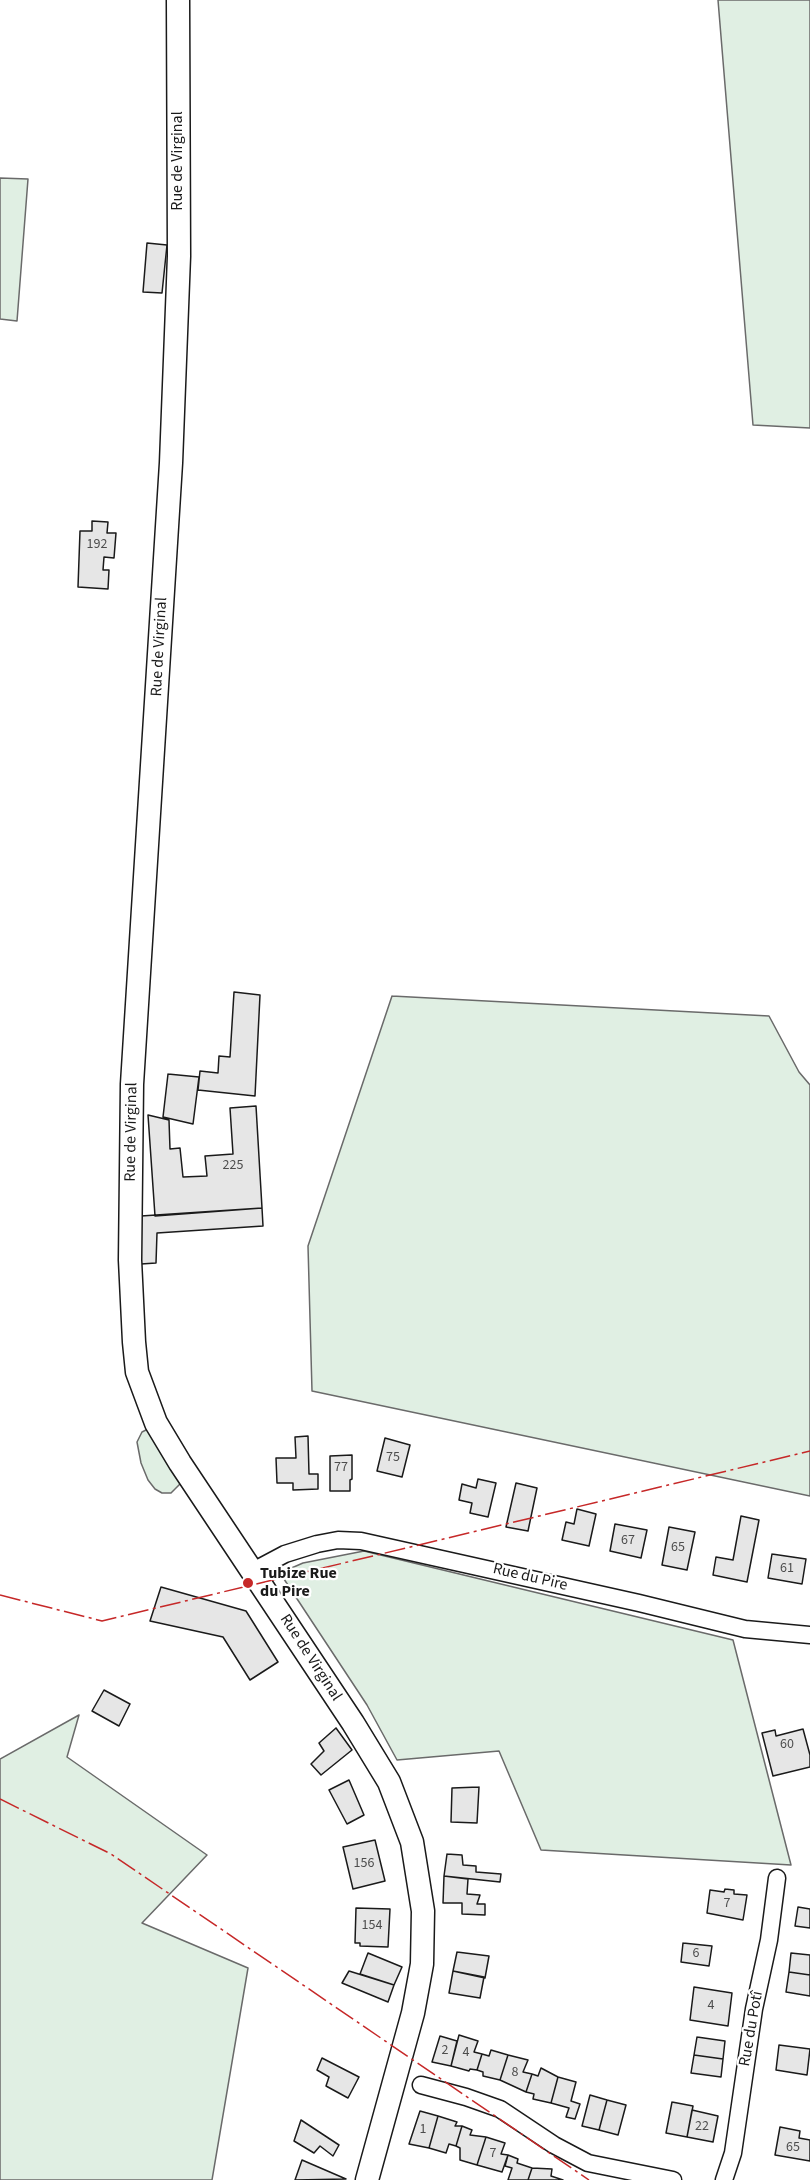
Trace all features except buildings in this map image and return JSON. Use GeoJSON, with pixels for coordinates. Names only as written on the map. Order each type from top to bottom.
{"type":"FeatureCollection","features":[{"type":"Feature","properties":{"kind":"street","name":"Rue de Virginal"},"geometry":{"type":"LineString","coordinates":[[178,0],[179,256],[173,429],[132,1084],[131,1300],[137,1372],[156,1423],[353,1723],[389,1782],[414,1851],[423,1911],[422,1964],[410,2024],[367,2180]]}},
{"type":"Feature","properties":{"kind":"street","name":"Rue du Pire"},"geometry":{"type":"LineString","coordinates":[[253,1571],[285,1554],[317,1544],[338,1540],[361,1541],[639,1602],[745,1629],[810,1635]]}},
{"type":"Feature","properties":{"kind":"street","name":"Rue du Potî"},"geometry":{"type":"LineString","coordinates":[[714,2180],[724,2180],[732,2153],[754,2009],[769,1940],[777,1878]]}},
{"type":"Feature","properties":{"kind":"street"},"geometry":{"type":"LineString","coordinates":[[421,2085],[500,2109],[554,2145],[588,2163],[673,2180]]}},
{"type":"Feature","properties":{"kind":"green space"},"geometry":{"type":"Polygon","coordinates":[[[718,0],[810,0],[810,428],[753,425],[718,0]]]}},
{"type":"Feature","properties":{"kind":"green space"},"geometry":{"type":"Polygon","coordinates":[[[0,178],[28,179],[17,321],[0,319],[0,178]]]}},
{"type":"Feature","properties":{"kind":"green space"},"geometry":{"type":"Polygon","coordinates":[[[392,996],[769,1016],[799,1072],[810,1085],[810,1496],[312,1391],[308,1246],[392,996]]]}},
{"type":"Feature","properties":{"kind":"green space"},"geometry":{"type":"Polygon","coordinates":[[[148,1429],[182,1482],[171,1493],[162,1493],[155,1489],[148,1480],[141,1463],[137,1442],[142,1432],[148,1429]]]}},
{"type":"Feature","properties":{"kind":"green space"},"geometry":{"type":"Polygon","coordinates":[[[364,1551],[733,1640],[791,1865],[541,1850],[499,1751],[397,1760],[367,1705],[280,1573],[303,1563],[364,1551]]]}},
{"type":"Feature","properties":{"kind":"green space"},"geometry":{"type":"Polygon","coordinates":[[[79,1715],[67,1757],[207,1855],[142,1923],[248,1968],[212,2180],[0,2180],[0,1759],[79,1715]]]}},
{"type":"Feature","properties":{"kind":"power"},"geometry":{"type":"LineString","coordinates":[[0,1595],[102,1621],[810,1451]]}},
{"type":"Feature","properties":{"kind":"power"},"geometry":{"type":"LineString","coordinates":[[0,1799],[111,1854],[589,2180]]}},
{"type":"Feature","properties":{"kind":"place","name":"Tubize Rue du Pire"},"geometry":{"type":"Point","coordinates":[248,1583]}}]}
